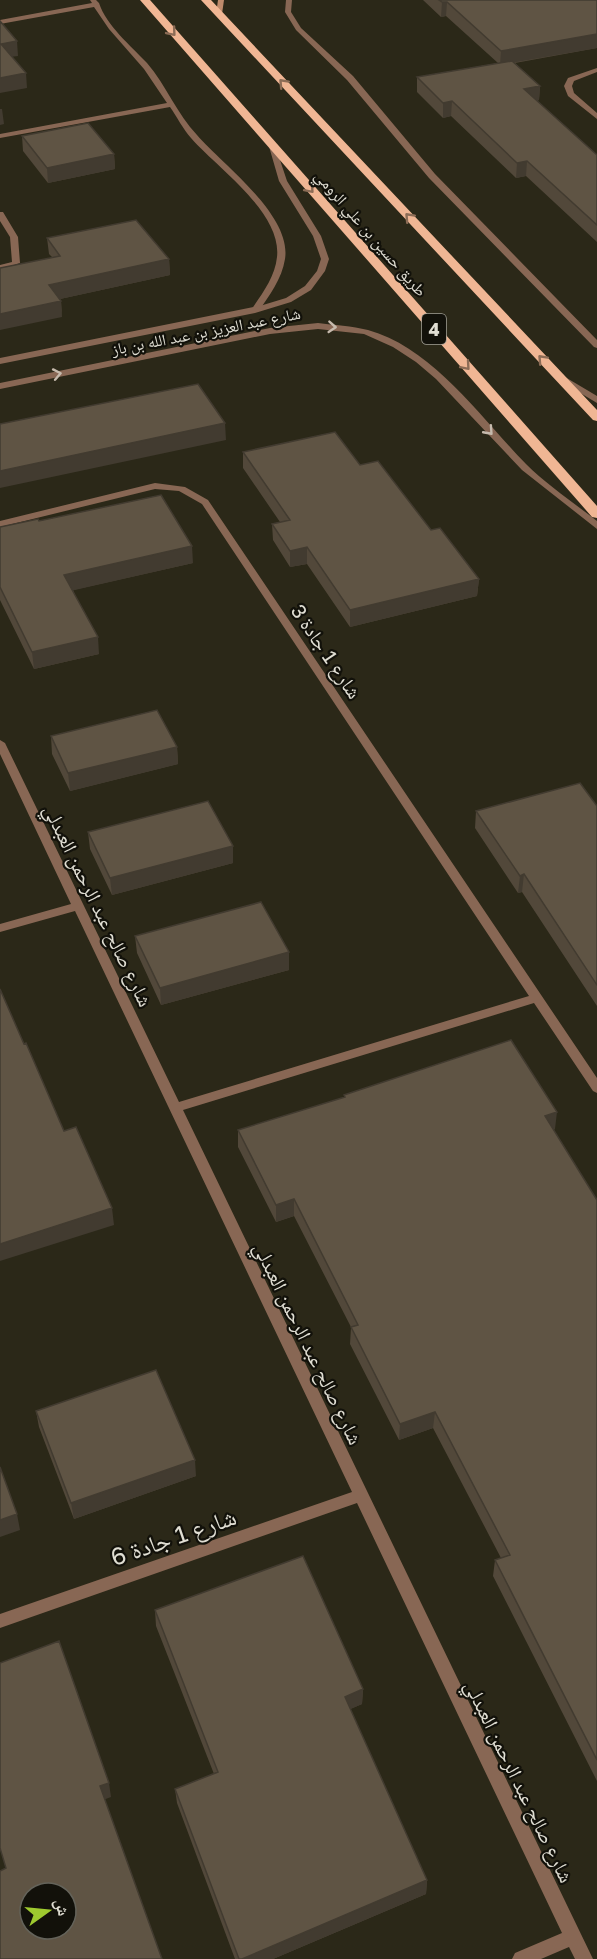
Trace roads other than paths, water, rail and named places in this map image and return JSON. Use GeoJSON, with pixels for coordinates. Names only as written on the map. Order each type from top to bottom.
{"type":"FeatureCollection","features":[{"type":"Feature","properties":{"kind":"highway","name":"طريق حسين بن علي الرومي"},"geometry":{"type":"LineString","coordinates":[[145,0],[597,514]]}},
{"type":"Feature","properties":{"kind":"highway","name":"طريق حسين بن علي الرومي"},"geometry":{"type":"LineString","coordinates":[[206,0],[597,417]]}},
{"type":"Feature","properties":{"kind":"main road"},"geometry":{"type":"LineString","coordinates":[[219,14],[221,0]]}},
{"type":"Feature","properties":{"kind":"street"},"geometry":{"type":"LineString","coordinates":[[290,0],[288,12],[298,29],[350,78],[432,176],[597,345]]}},
{"type":"Feature","properties":{"kind":"street"},"geometry":{"type":"LineString","coordinates":[[0,22],[95,2],[111,28],[147,68],[198,142],[251,192],[265,209],[281,246],[278,273],[255,310]]}},
{"type":"Feature","properties":{"kind":"street"},"geometry":{"type":"LineString","coordinates":[[597,70],[571,80],[568,86],[571,94],[597,117]]}},
{"type":"Feature","properties":{"kind":"street"},"geometry":{"type":"LineString","coordinates":[[0,136],[171,105]]}},
{"type":"Feature","properties":{"kind":"street","name":"شارع عبد العزيز بن عبد الله بن باز"},"geometry":{"type":"LineString","coordinates":[[0,361],[255,310],[282,302],[307,289],[319,275],[325,259],[317,236],[283,181],[271,145]]}},
{"type":"Feature","properties":{"kind":"street"},"geometry":{"type":"LineString","coordinates":[[0,214],[14,237],[16,263],[0,268]]}},
{"type":"Feature","properties":{"kind":"street","name":"شارع عبد العزيز بن عبد الله بن باز"},"geometry":{"type":"LineString","coordinates":[[0,386],[270,331],[318,326],[366,332],[396,345],[419,360],[525,468],[597,526]]}},
{"type":"Feature","properties":{"kind":"street"},"geometry":{"type":"LineString","coordinates":[[558,375],[597,400]]}},
{"type":"Feature","properties":{"kind":"street","name":"شارع 1 جادة 3"},"geometry":{"type":"LineString","coordinates":[[0,524],[155,486],[170,486],[192,491],[204,502],[597,1088]]}},
{"type":"Feature","properties":{"kind":"street","name":"شارع صالح عبد الرحمن العبدلي"},"geometry":{"type":"LineString","coordinates":[[0,743],[584,1959]]}},
{"type":"Feature","properties":{"kind":"street"},"geometry":{"type":"LineString","coordinates":[[0,928],[78,906]]}},
{"type":"Feature","properties":{"kind":"street"},"geometry":{"type":"LineString","coordinates":[[175,1108],[537,998]]}},
{"type":"Feature","properties":{"kind":"street","name":"شارع 1 جادة 6"},"geometry":{"type":"LineString","coordinates":[[0,1620],[361,1495]]}},
{"type":"Feature","properties":{"kind":"street"},"geometry":{"type":"LineString","coordinates":[[520,1959],[573,1937]]}}]}
